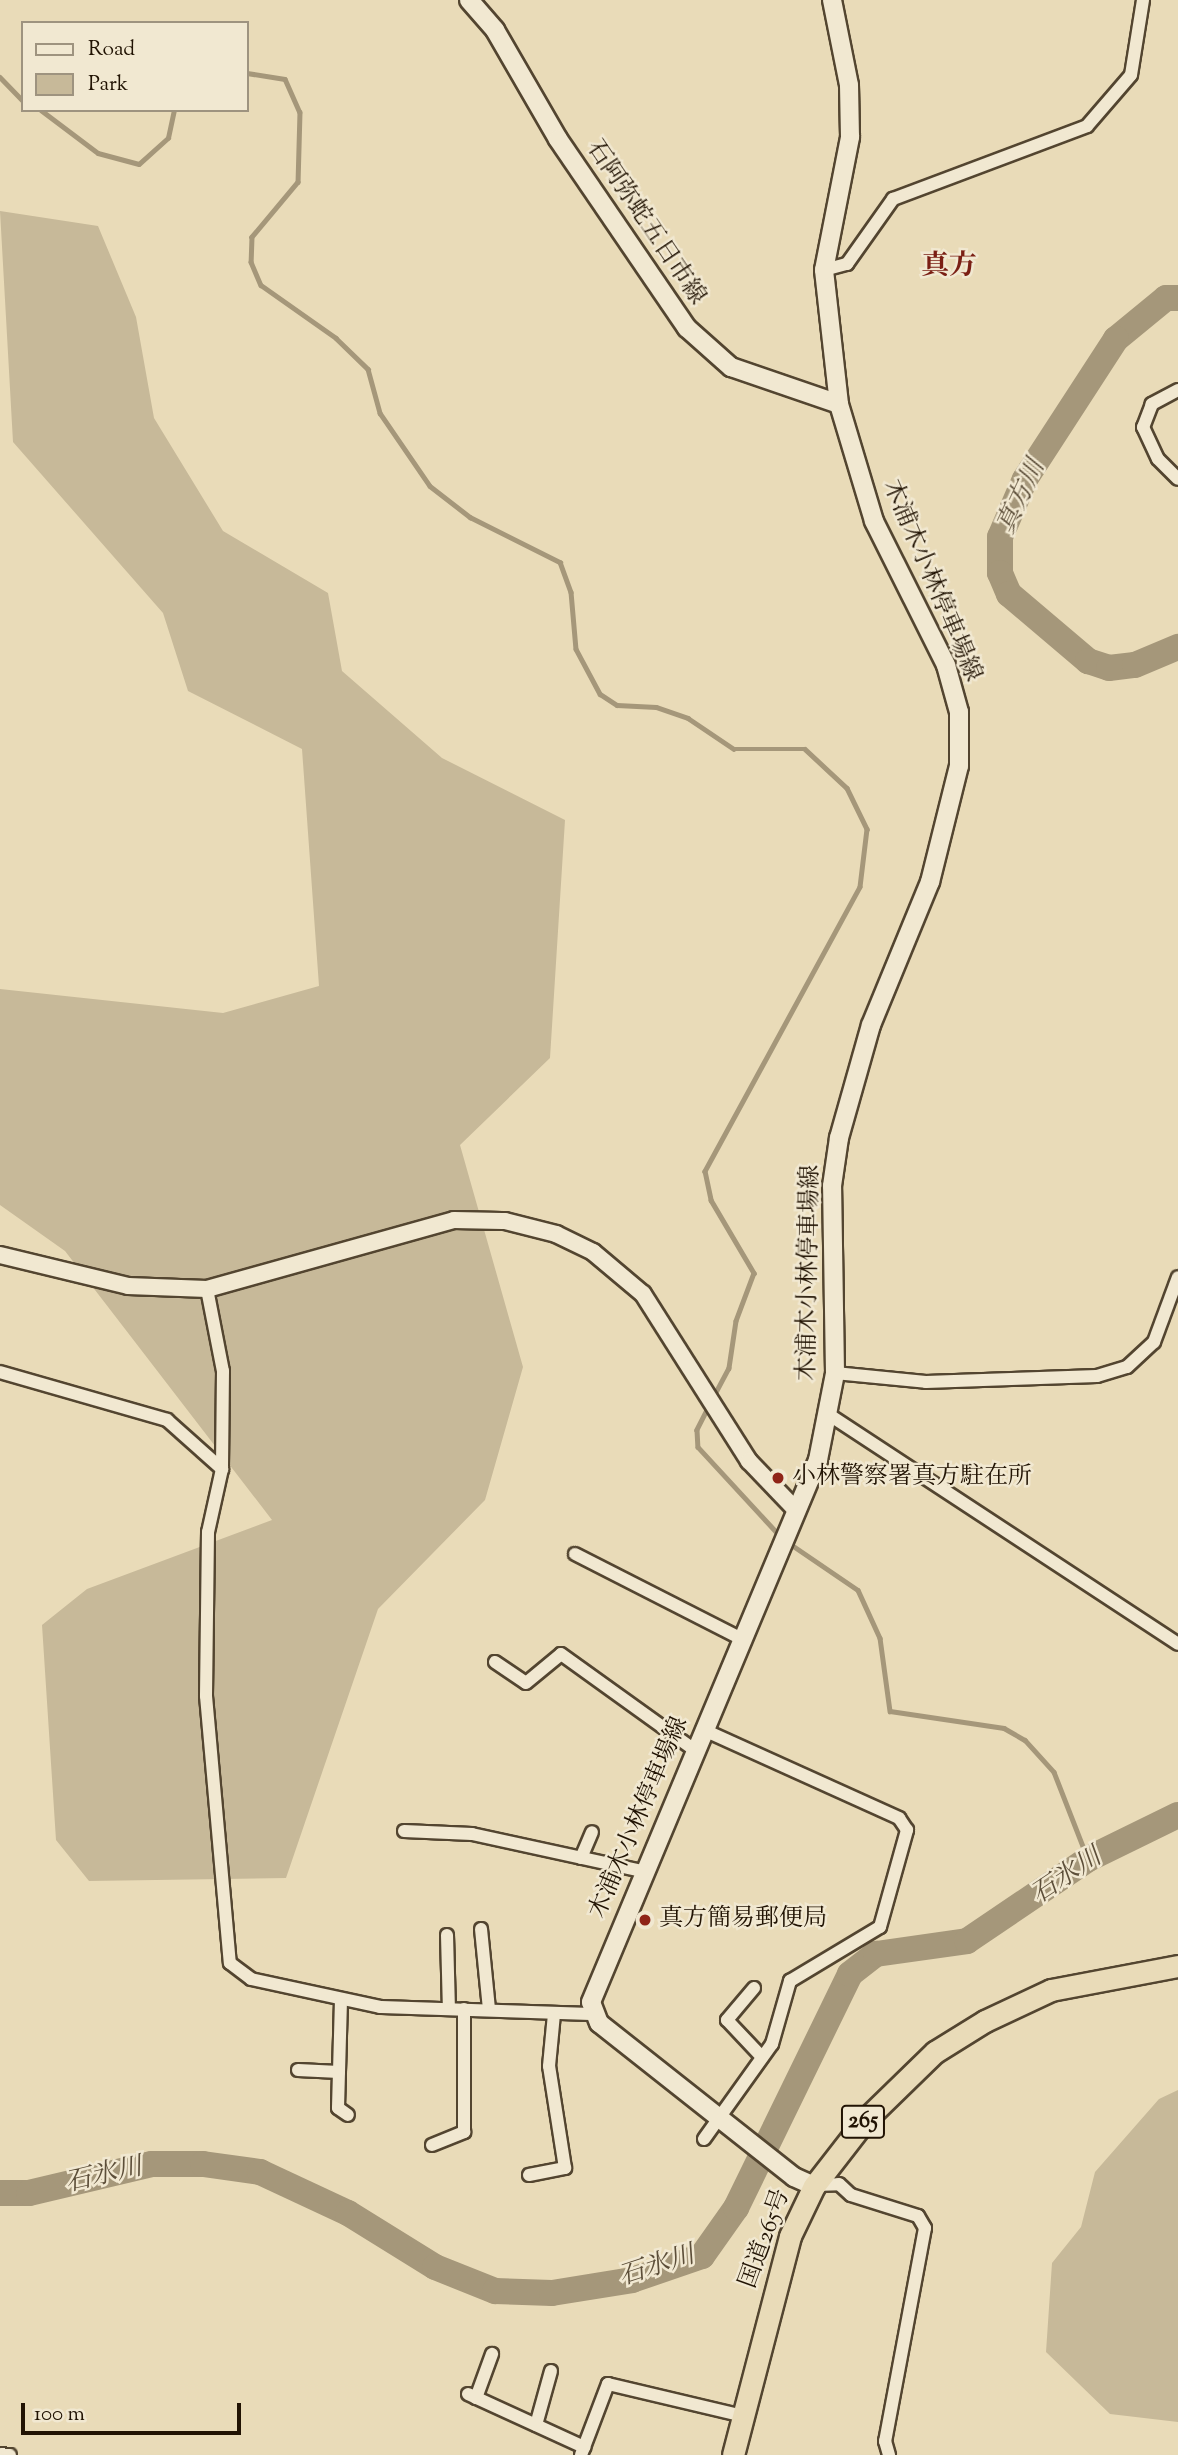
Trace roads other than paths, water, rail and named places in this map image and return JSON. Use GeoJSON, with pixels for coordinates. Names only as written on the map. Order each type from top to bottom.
{"type":"FeatureCollection","features":[{"type":"Feature","properties":{"kind":"highway","name":"国道265号"},"geometry":{"type":"LineString","coordinates":[[733,2455],[778,2272],[814,2186],[902,2082],[985,2021],[1051,1990],[1178,1966]]}},
{"type":"Feature","properties":{"kind":"main road","name":"石阿弥蛇五日市線"},"geometry":{"type":"LineString","coordinates":[[469,0],[495,30],[558,139],[687,328],[731,367],[839,404]]}},
{"type":"Feature","properties":{"kind":"main road","name":"木浦木小林停車場線"},"geometry":{"type":"LineString","coordinates":[[592,2014],[592,1990],[646,1872],[796,1510],[831,1416],[835,1373],[832,1186],[839,1138],[871,1025],[930,882],[952,807],[961,739],[946,665],[874,522],[839,404],[824,270],[850,137],[849,85],[832,0]]}},
{"type":"Feature","properties":{"kind":"main road"},"geometry":{"type":"LineString","coordinates":[[592,2014],[794,2177],[814,2186]]}},
{"type":"Feature","properties":{"kind":"street"},"geometry":{"type":"LineString","coordinates":[[824,270],[847,264],[892,199],[1087,126],[1131,75],[1143,0]]}},
{"type":"Feature","properties":{"kind":"street"},"geometry":{"type":"LineString","coordinates":[[1178,390],[1152,404],[1143,427],[1158,459],[1178,479]]}},
{"type":"Feature","properties":{"kind":"street"},"geometry":{"type":"LineString","coordinates":[[0,1255],[128,1286],[207,1289],[454,1220],[505,1221],[556,1234],[593,1252],[643,1294],[750,1461],[796,1510]]}},
{"type":"Feature","properties":{"kind":"street"},"geometry":{"type":"LineString","coordinates":[[835,1373],[926,1382],[1097,1376],[1127,1367],[1154,1342],[1178,1277]]}},
{"type":"Feature","properties":{"kind":"street"},"geometry":{"type":"LineString","coordinates":[[207,1289],[223,1371],[222,1469],[208,1532],[206,1696],[230,1963],[251,1979],[341,2000],[449,2009],[592,2014]]}},
{"type":"Feature","properties":{"kind":"street"},"geometry":{"type":"LineString","coordinates":[[0,1372],[167,1420],[222,1469]]}},
{"type":"Feature","properties":{"kind":"street"},"geometry":{"type":"LineString","coordinates":[[831,1416],[1178,1644]]}},
{"type":"Feature","properties":{"kind":"street"},"geometry":{"type":"LineString","coordinates":[[575,1555],[741,1639]]}},
{"type":"Feature","properties":{"kind":"street"},"geometry":{"type":"LineString","coordinates":[[495,1661],[526,1683],[561,1654],[695,1751]]}},
{"type":"Feature","properties":{"kind":"street"},"geometry":{"type":"LineString","coordinates":[[704,1730],[899,1818],[907,1830],[880,1927],[790,1981],[782,1993],[781,2026],[722,2117],[704,2139]]}},
{"type":"Feature","properties":{"kind":"street"},"geometry":{"type":"LineString","coordinates":[[404,1831],[472,1834],[646,1872]]}},
{"type":"Feature","properties":{"kind":"street"},"geometry":{"type":"LineString","coordinates":[[581,1857],[592,1832]]}},
{"type":"Feature","properties":{"kind":"street"},"geometry":{"type":"LineString","coordinates":[[481,1929],[489,2009]]}},
{"type":"Feature","properties":{"kind":"street"},"geometry":{"type":"LineString","coordinates":[[447,1935],[449,2009]]}},
{"type":"Feature","properties":{"kind":"street"},"geometry":{"type":"LineString","coordinates":[[754,1988],[727,2020],[762,2057]]}},
{"type":"Feature","properties":{"kind":"street"},"geometry":{"type":"LineString","coordinates":[[341,2000],[338,2108],[348,2115]]}},
{"type":"Feature","properties":{"kind":"street"},"geometry":{"type":"LineString","coordinates":[[432,2145],[464,2133],[464,2009]]}},
{"type":"Feature","properties":{"kind":"street"},"geometry":{"type":"LineString","coordinates":[[529,2175],[565,2168],[549,2066],[554,2014]]}},
{"type":"Feature","properties":{"kind":"street"},"geometry":{"type":"LineString","coordinates":[[298,2070],[339,2072]]}},
{"type":"Feature","properties":{"kind":"street"},"geometry":{"type":"LineString","coordinates":[[814,2186],[839,2184],[851,2194],[918,2216],[925,2228],[885,2441],[889,2455]]}},
{"type":"Feature","properties":{"kind":"street"},"geometry":{"type":"LineString","coordinates":[[492,2354],[472,2396],[536,2425],[583,2451],[608,2384],[743,2416]]}},
{"type":"Feature","properties":{"kind":"street"},"geometry":{"type":"LineString","coordinates":[[536,2425],[551,2371]]}},
{"type":"Feature","properties":{"kind":"street"},"geometry":{"type":"LineString","coordinates":[[0,2454],[10,2455]]}},
{"type":"Feature","properties":{"kind":"waterway"},"geometry":{"type":"LineString","coordinates":[[248,73],[285,79],[300,112],[298,182],[252,237],[251,262],[261,285],[336,338],[368,369],[380,413],[430,486],[470,517],[560,562],[571,592],[576,649],[600,694],[617,705],[656,707],[688,718],[734,749],[805,749],[847,788],[867,829],[860,887],[705,1171],[711,1200],[754,1273],[736,1321],[729,1368],[713,1398]]}},
{"type":"Feature","properties":{"kind":"waterway"},"geometry":{"type":"LineString","coordinates":[[0,77],[21,99]]}},
{"type":"Feature","properties":{"kind":"waterway"},"geometry":{"type":"LineString","coordinates":[[44,112],[98,153],[139,164],[168,138],[174,112]]}},
{"type":"Feature","properties":{"kind":"waterway","name":"真方川"},"geometry":{"type":"LineString","coordinates":[[1178,298],[1166,298],[1116,339],[1025,479],[1000,537],[1000,573],[1009,594],[1088,661],[1109,668],[1135,665],[1178,647]]}},
{"type":"Feature","properties":{"kind":"waterway"},"geometry":{"type":"LineString","coordinates":[[709,1406],[697,1430],[698,1447],[780,1536]]}},
{"type":"Feature","properties":{"kind":"waterway"},"geometry":{"type":"LineString","coordinates":[[789,1543],[858,1590],[880,1638],[890,1711],[1004,1728],[1025,1740],[1054,1772],[1088,1859]]}},
{"type":"Feature","properties":{"kind":"waterway","name":"石氷川"},"geometry":{"type":"LineString","coordinates":[[0,2193],[29,2193],[152,2164],[203,2164],[260,2172],[348,2213],[435,2267],[495,2291],[552,2293],[632,2280],[702,2256],[736,2208],[850,1974],[876,1954],[967,1941],[1088,1859],[1178,1815]]}},
{"type":"Feature","properties":{"kind":"place","name":"小林警察署真方駐在所"},"geometry":{"type":"Point","coordinates":[778,1478]}},
{"type":"Feature","properties":{"kind":"place","name":"真方簡易郵便局"},"geometry":{"type":"Point","coordinates":[645,1920]}},
{"type":"Feature","properties":{"kind":"district","name":"真方"},"geometry":{"type":"Point","coordinates":[949,267]}}]}
